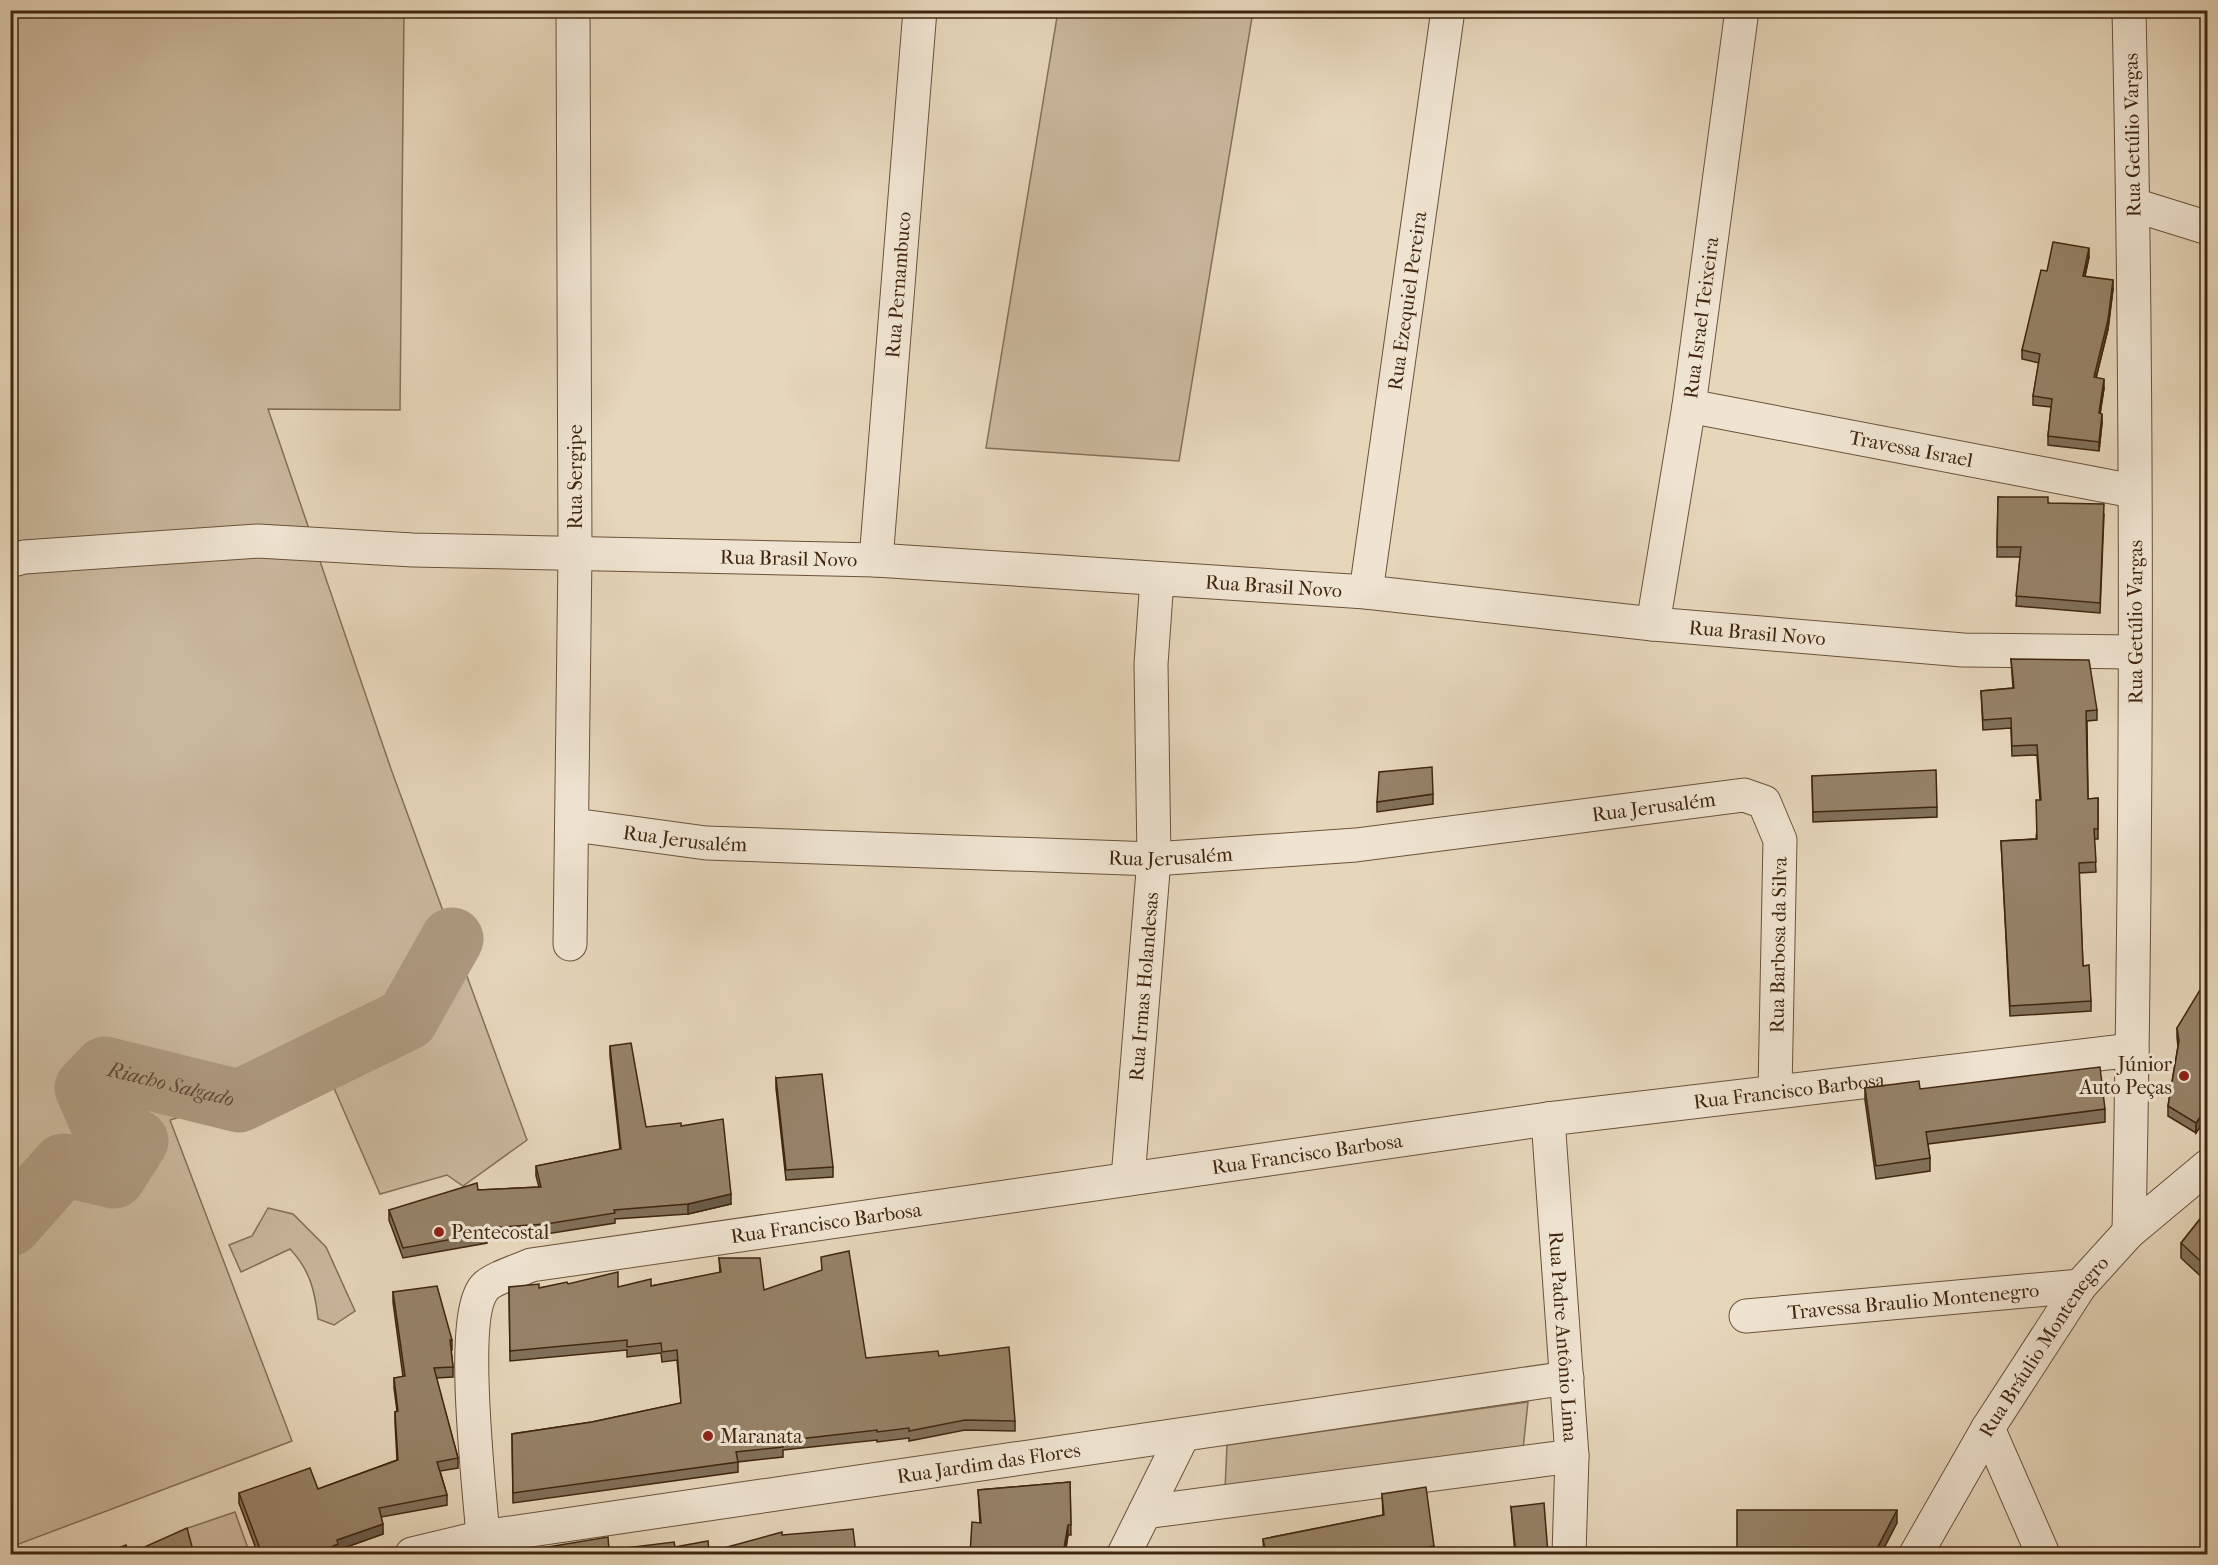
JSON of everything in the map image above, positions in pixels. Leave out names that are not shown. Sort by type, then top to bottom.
[{"type":"street","name":"Rua Sergipe","points":[[570,944],[574,825],[575,553],[573,10]]},
{"type":"street","name":"Rua Pernambuco","points":[[876,560],[920,10]]},
{"type":"street","name":"Rua Ezequiel Pereira","points":[[1366,592],[1448,10]]},
{"type":"street","name":"Rua Israel Teixeira","points":[[1653,624],[1689,406],[1742,10]]},
{"type":"street","name":"Rua Getúlio Vargas","points":[[2129,10],[2133,205],[2132,1050],[2129,1232]]},
{"type":"street","points":[[2133,205],[2208,228]]},
{"type":"street","name":"Travessa Israel","points":[[1689,406],[2133,491]]},
{"type":"street","name":"Rua Brasil Novo","points":[[10,561],[24,556],[258,541],[413,550],[876,560],[1366,592],[1653,624],[1964,650],[2133,652]]},
{"type":"street","name":"Rua Irmas Holandesas","points":[[1128,1178],[1154,859],[1151,664],[1157,579]]},
{"type":"street","name":"Rua Jerusalém","points":[[574,825],[706,843],[1154,859],[1356,845],[1744,795],[1764,802]]},
{"type":"street","name":"Rua Barbosa da Silva","points":[[1764,802],[1780,840],[1775,1091]]},
{"type":"street","name":"Rua Francisco Barbosa","points":[[483,1537],[471,1356],[476,1304],[486,1286],[531,1265],[1548,1119],[2132,1050]]},
{"type":"street","name":"Rua Padre Antônio Lima","points":[[1548,1119],[1572,1456],[1569,1554]]},
{"type":"street","name":"Rua Bráulio Montenegro","points":[[1916,1554],[1988,1428],[2080,1286],[2129,1232],[2208,1166]]},
{"type":"street","name":"Travessa Braulio Montenegro","points":[[1746,1316],[2080,1286]]},
{"type":"street","name":"Rua Jardim das Flores","points":[[411,1554],[483,1537],[1567,1378]]},
{"type":"street","points":[[1988,1428],[2043,1554]]},
{"type":"street","points":[[1132,1552],[1145,1512],[1183,1435]]},
{"type":"street","points":[[1145,1512],[1572,1456]]},
{"type":"shaded area","points":[[11,11],[404,11],[400,410],[268,409],[391,769],[527,1140],[463,1186],[447,1175],[380,1194],[327,1072],[170,1120],[292,1441],[11,1547]]},
{"type":"shaded area","points":[[1058,11],[1253,11],[1179,461],[986,448]]},
{"type":"shaded area","points":[[268,1208],[293,1214],[326,1247],[355,1311],[334,1325],[318,1319],[307,1273],[290,1249],[241,1272],[229,1245],[252,1236]]},
{"type":"shaded area","points":[[1528,1402],[1523,1449],[1225,1490],[1227,1445]]},
{"type":"shaded area","points":[[235,1512],[250,1554],[194,1554],[185,1529]]},
{"type":"building","points":[[2053,242],[2089,248],[2083,276],[2113,280],[2108,320],[2094,377],[2104,379],[2099,413],[2102,414],[2099,442],[2048,436],[2052,399],[2033,396],[2040,354],[2022,350],[2041,270],[2047,271]]},
{"type":"building","points":[[1998,497],[2048,497],[2048,503],[2104,504],[2100,603],[2016,596],[2021,547],[1997,547]]},
{"type":"building","points":[[2011,659],[2089,660],[2097,710],[2086,711],[2088,799],[2098,798],[2098,829],[2094,829],[2096,862],[2079,863],[2083,966],[2089,965],[2091,1001],[2010,1006],[2001,841],[2037,839],[2036,800],[2041,800],[2037,745],[2012,746],[2011,718],[1983,720],[1981,691],[2014,688]]},
{"type":"building","points":[[1432,767],[1433,794],[1377,802],[1379,772]]},
{"type":"building","points":[[1936,770],[1937,807],[1813,812],[1812,776]]},
{"type":"building","points":[[2200,990],[2208,994],[2208,1106],[2196,1123],[2168,1106],[2179,1041],[2177,1028]]},
{"type":"building","points":[[631,1043],[646,1127],[681,1123],[681,1126],[723,1119],[731,1194],[688,1204],[614,1210],[615,1213],[546,1224],[486,1228],[487,1233],[403,1248],[389,1210],[477,1183],[478,1190],[541,1187],[536,1166],[621,1149],[610,1046]]},
{"type":"building","points":[[2100,1067],[2105,1109],[1926,1132],[1930,1158],[1876,1166],[1865,1088],[1919,1081],[1920,1089]]},
{"type":"building","points":[[822,1074],[833,1167],[786,1170],[776,1078]]},
{"type":"building","points":[[2208,1209],[2208,1268],[2181,1243]]},
{"type":"building","points":[[849,1251],[866,1358],[938,1351],[939,1356],[1009,1347],[1015,1421],[965,1420],[909,1431],[909,1428],[877,1432],[877,1430],[782,1441],[783,1447],[736,1452],[738,1462],[513,1493],[512,1434],[592,1422],[681,1403],[677,1350],[662,1352],[661,1343],[627,1347],[627,1340],[510,1351],[509,1287],[539,1284],[539,1288],[567,1282],[568,1284],[618,1272],[618,1287],[651,1279],[651,1286],[721,1272],[719,1258],[760,1258],[764,1290],[822,1270],[821,1257]]},
{"type":"building","points":[[437,1286],[452,1340],[450,1340],[453,1367],[434,1368],[458,1458],[437,1462],[447,1495],[379,1508],[383,1524],[337,1540],[338,1544],[329,1548],[331,1554],[262,1554],[239,1493],[310,1468],[318,1489],[398,1460],[395,1412],[398,1411],[394,1378],[405,1376],[393,1292]]},
{"type":"building","points":[[1070,1482],[1071,1525],[1068,1525],[1063,1554],[970,1554],[972,1522],[981,1523],[978,1490]]},
{"type":"building","points":[[1426,1487],[1434,1546],[1404,1551],[1405,1554],[1266,1554],[1263,1539],[1384,1515],[1382,1494]]},
{"type":"building","points":[[1544,1503],[1548,1554],[1516,1554],[1511,1507]]},
{"type":"building","points":[[1737,1510],[1897,1510],[1874,1554],[1737,1554]]},
{"type":"building","points":[[187,1528],[194,1554],[129,1554]]},
{"type":"building","points":[[853,1529],[856,1554],[512,1554],[608,1537],[609,1550],[674,1542],[675,1547],[708,1541],[709,1552],[782,1532],[782,1535]]},
{"type":"building","points":[[126,1545],[129,1554],[103,1554]]},
{"type":"waterway","name":"Riacho Salgado","points":[[10,1225],[63,1165],[114,1177],[137,1141],[103,1127],[86,1088],[105,1068],[239,1101],[407,1019],[452,939]]},
{"type":"place","name":"Júnior Auto Peças","points":[[2184,1076]]},
{"type":"place","name":"Pentecostal","points":[[439,1232]]},
{"type":"place","name":"Maranata","points":[[708,1436]]}]
